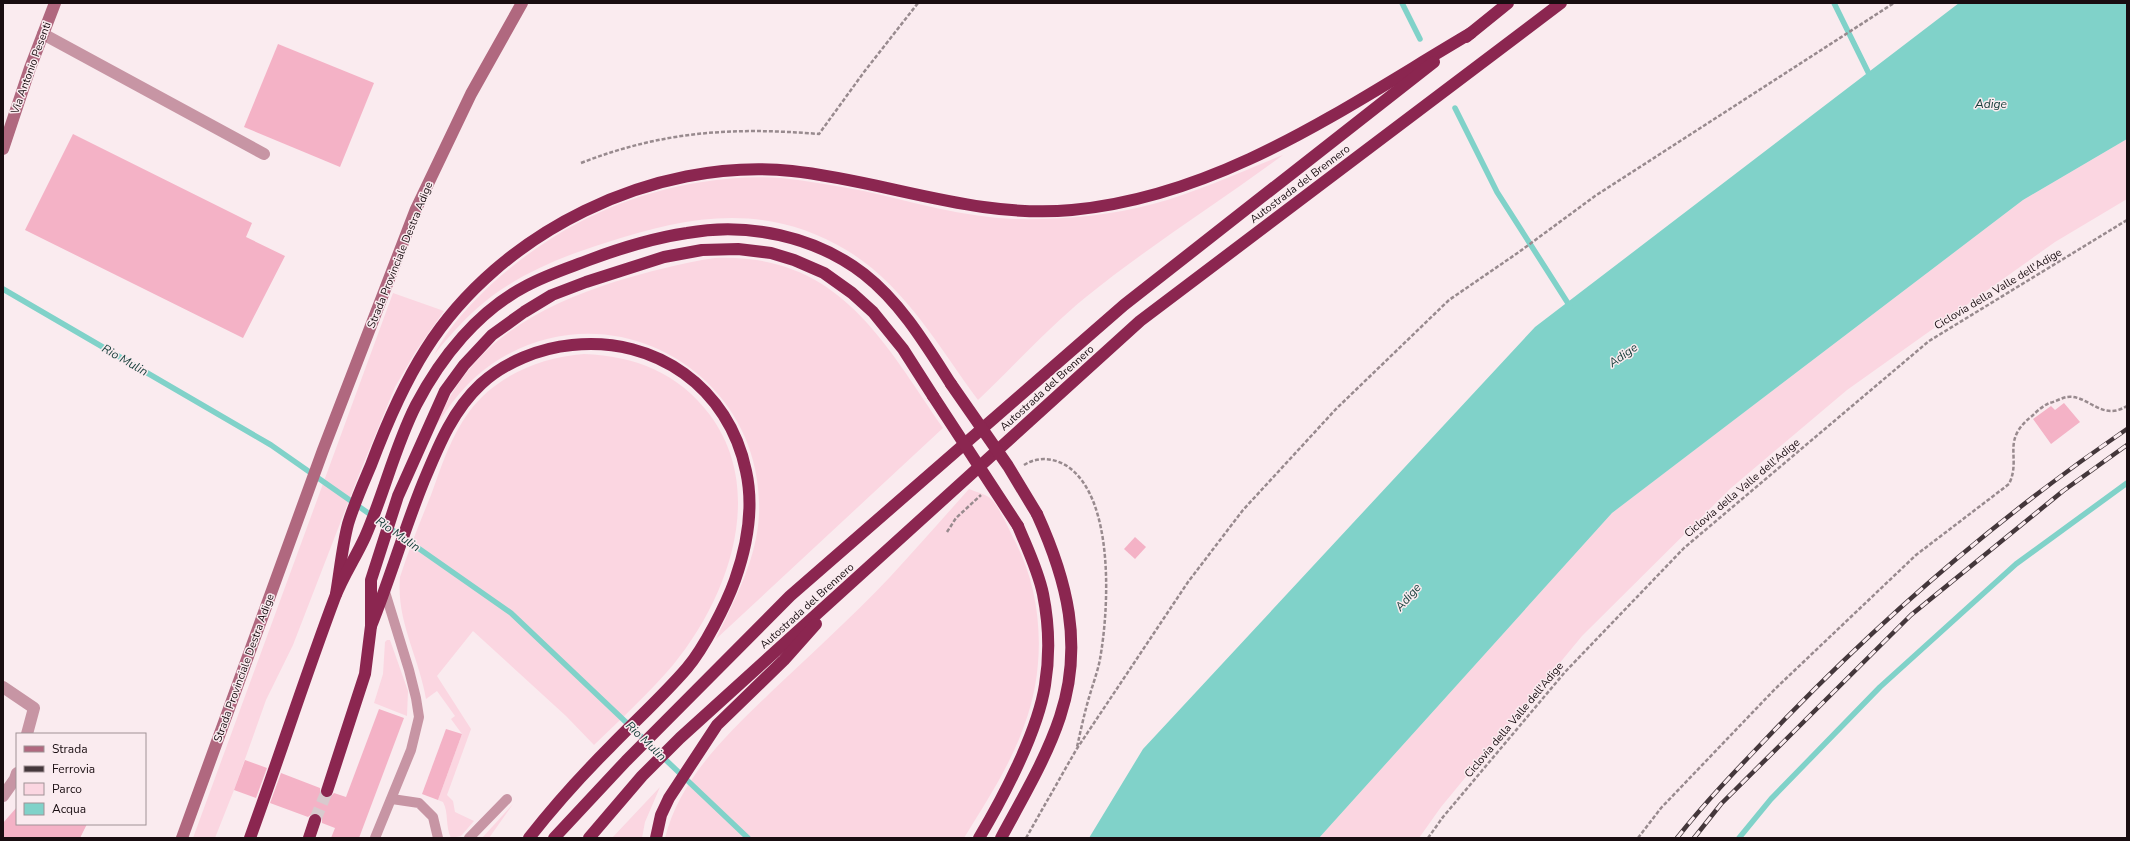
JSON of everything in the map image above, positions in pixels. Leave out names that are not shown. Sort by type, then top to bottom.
[{"type":"highway","name":"Autostrada del Brennero","points":[[554,838],[626,761],[790,596],[1124,305],[1508,3]]},
{"type":"highway","name":"Autostrada del Brennero","points":[[589,838],[642,776],[680,738],[1140,321],[1562,3]]},
{"type":"highway","points":[[336,594],[348,526],[362,486],[404,387],[426,348],[448,318],[486,278],[539,237],[587,209],[630,192],[700,174],[771,170],[827,176],[993,210],[1071,210],[1131,202],[1202,180],[1303,134],[1471,33]]},
{"type":"highway","points":[[250,838],[336,594],[365,536],[415,407],[434,374],[464,336],[481,318],[524,286],[558,272],[610,252],[665,236],[704,230],[735,228],[790,238],[828,252],[864,274],[891,300],[917,331],[951,384],[1008,466],[1037,514],[1061,572],[1069,610],[1072,635],[1071,661],[1060,718],[1036,771],[1001,838]]},
{"type":"highway","points":[[327,790],[365,674],[370,626],[371,580],[398,496],[445,391],[464,365],[492,335],[524,312],[552,295],[586,282],[664,257],[702,250],[738,249],[771,254],[794,260],[824,273],[852,293],[874,312],[903,349],[1018,526],[1034,562],[1043,593],[1047,623],[1048,648],[1045,686],[1040,709],[1010,779],[979,838]]},
{"type":"highway","points":[[370,626],[385,592],[415,503],[443,435],[460,407],[481,383],[501,369],[531,355],[560,346],[590,343],[612,345],[642,352],[668,362],[682,371],[704,391],[724,415],[739,445],[747,473],[749,517],[745,547],[734,582],[710,631],[689,666],[558,802],[529,838]]},
{"type":"highway","points":[[656,838],[661,815],[669,798],[698,751],[717,725],[784,660],[854,580]]},
{"type":"highway","points":[[309,838],[315,820]]},
{"type":"main road","name":"Via Antonio Pesenti","points":[[3,149],[55,3]]},
{"type":"main road","name":"Strada Provinciale Destra Adige","points":[[182,838],[323,450],[416,209],[471,94],[522,3]]},
{"type":"main road","name":"Via Antonio Pesenti","points":[[3,145],[8,133]]},
{"type":"street","points":[[43,34],[264,154]]},
{"type":"street","points":[[3,687],[34,708],[28,733]]},
{"type":"street","points":[[3,796],[16,776]]},
{"type":"lane","points":[[375,838],[411,750],[419,718],[409,670],[385,592]]},
{"type":"lane","points":[[392,799],[419,803],[433,817],[438,838]]},
{"type":"lane","points":[[469,838],[507,799]]},
{"type":"path","points":[[581,163],[634,144],[686,135],[746,130],[819,134],[864,72],[918,3]]},
{"type":"path","points":[[1026,838],[1076,750],[1121,680],[1188,582],[1243,510],[1336,409],[1450,300],[1542,236],[1595,196],[1894,3]]},
{"type":"path","name":"Ciclovia della Valle dell'Adige","points":[[1428,838],[1443,817],[1564,672],[1684,548],[1929,341],[2127,220]]},
{"type":"path","points":[[1638,838],[1662,808],[1775,689],[1916,555],[2008,484],[2013,476],[2012,462],[2014,434],[2024,421],[2046,405],[2068,397],[2108,411],[2119,412],[2127,406]]},
{"type":"green space","points":[[2127,139],[2127,199],[2055,242],[1847,390],[1731,488],[1582,636],[1441,807],[1419,838],[1319,838],[1612,513],[2023,200]]},
{"type":"green space","points":[[1283,155],[1134,260],[1086,297],[1045,334],[978,400],[920,319],[887,282],[868,265],[848,251],[818,235],[788,225],[758,220],[728,218],[698,220],[637,233],[561,258],[532,271],[492,296],[461,324],[434,355],[454,324],[478,297],[496,280],[542,244],[592,216],[645,195],[673,188],[732,178],[781,178],[864,191],[957,212],[995,218],[1049,219],[1119,212],[1153,204],[1202,188]]},
{"type":"green space","points":[[715,258],[758,260],[794,270],[825,286],[852,308],[876,334],[899,363],[943,428],[716,639],[744,578],[754,547],[759,514],[755,466],[738,423],[712,387],[678,359],[637,341],[594,334],[548,339],[503,357],[482,371],[464,388],[435,428],[449,399],[466,374],[485,352],[507,334],[531,318],[557,304],[614,282],[689,262]]},
{"type":"green space","points":[[393,293],[444,311],[416,351],[395,387],[358,477],[293,645],[266,700],[215,838],[193,838]]},
{"type":"green space","points":[[584,354],[621,358],[654,370],[670,378],[684,388],[698,400],[710,415],[727,445],[736,477],[738,510],[734,544],[724,577],[710,608],[693,638],[664,675],[635,706],[594,745],[566,716],[473,631],[437,676],[471,729],[447,795],[453,801],[455,812],[474,821],[461,836],[451,838],[448,829],[445,806],[443,802],[438,800],[462,734],[451,719],[455,716],[437,691],[426,699],[401,609],[400,577],[447,452],[457,431],[469,412],[492,388],[520,371],[552,359]]},
{"type":"green space","points":[[969,489],[989,497],[997,506],[1004,518],[1025,563],[1032,585],[1039,633],[1036,680],[1031,704],[1024,726],[1012,755],[997,784],[964,838],[665,838],[672,816],[682,796],[693,777],[707,759],[770,693],[876,592]]},
{"type":"green space","points":[[390,640],[408,691],[407,716],[374,703],[383,674],[385,642]]},
{"type":"green space","points":[[660,787],[645,822],[642,838],[612,838]]},
{"type":"green space","points":[[513,804],[489,838],[482,838]]},
{"type":"water","name":"Adige","points":[[1959,3],[2127,3],[2127,139],[2023,200],[1612,513],[1319,838],[1089,838],[1143,749],[1535,327]]},
{"type":"building","points":[[278,44],[374,83],[340,167],[244,127]]},
{"type":"building","points":[[73,134],[252,223],[246,237],[285,256],[243,338],[25,230]]},
{"type":"building","points":[[2064,403],[2080,422],[2051,444],[2033,419],[2051,406],[2055,410]]},
{"type":"building","points":[[1135,537],[1146,547],[1135,559],[1124,549]]},
{"type":"building","points":[[379,709],[404,718],[359,838],[331,838],[335,828],[322,823],[322,818],[318,813],[313,813],[308,817],[270,803],[281,773],[320,788],[320,793],[324,798],[329,798],[334,793],[346,797]]},
{"type":"building","points":[[446,729],[462,734],[438,800],[422,794]]},
{"type":"building","points":[[245,760],[267,768],[256,798],[234,790]]},
{"type":"building","points":[[16,808],[16,825],[86,825],[80,838],[3,838],[3,823]]},
{"type":"waterway","points":[[1402,3],[1420,39]]},
{"type":"waterway","points":[[1834,3],[1871,78]]},
{"type":"waterway","points":[[1455,108],[1497,192],[1571,308]]},
{"type":"waterway","name":"Rio Mulin","points":[[3,289],[271,445],[511,613],[748,838]]},
{"type":"waterway","points":[[1739,838],[1771,799],[1880,687],[2016,564],[2127,483]]},
{"type":"tunnel","points":[[315,820],[327,791]]},
{"type":"railway","points":[[1677,838],[1717,791],[1786,718],[1825,678],[1907,602],[1992,529],[2081,461],[2127,429]]},
{"type":"railway","points":[[1694,838],[1721,804],[1911,615],[2063,491],[2127,445]]}]
